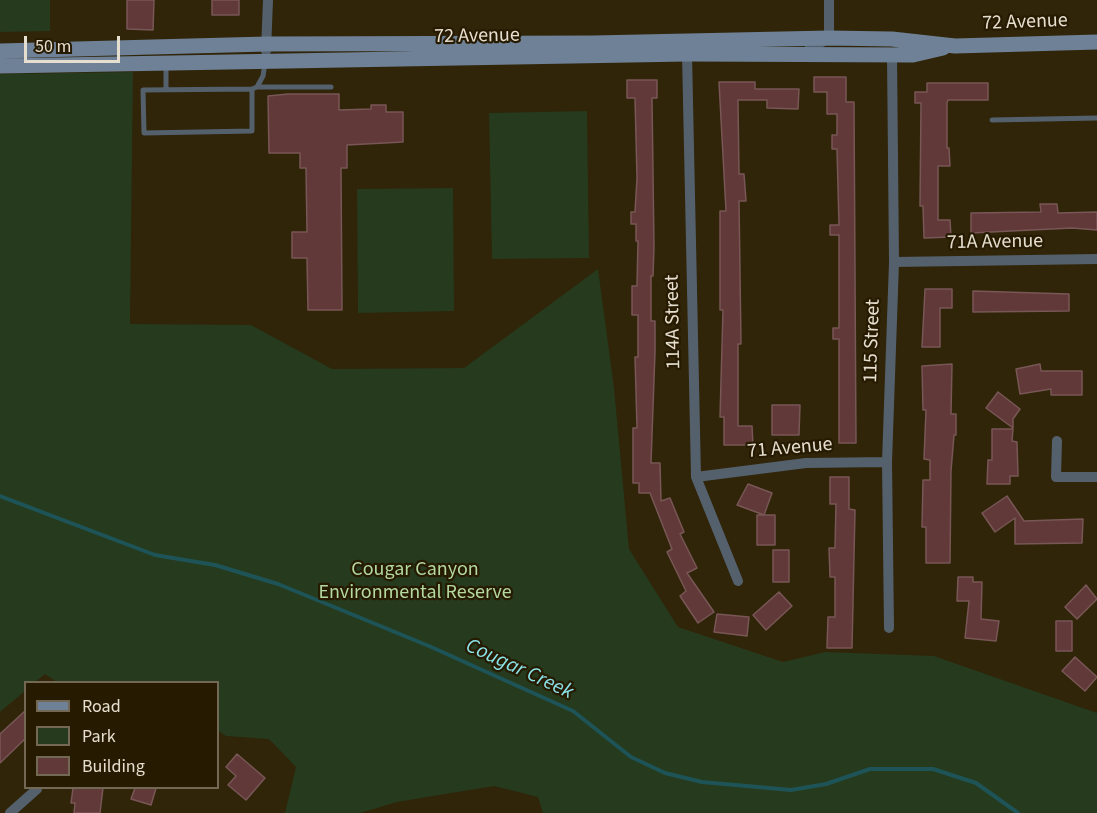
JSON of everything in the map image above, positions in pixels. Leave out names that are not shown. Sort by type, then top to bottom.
[{"type":"main road","name":"72 Avenue","points":[[0,51],[267,44],[593,43],[828,38],[892,39],[954,46],[1097,42]]},
{"type":"main road","name":"72 Avenue","points":[[0,66],[687,54],[913,55],[954,46]]},
{"type":"street","points":[[266,61],[268,0]]},
{"type":"street","points":[[800,55],[828,38],[829,0]]},
{"type":"street","name":"114A Street","points":[[687,54],[696,477],[738,581]]},
{"type":"street","name":"115 Street","points":[[889,628],[887,462],[894,262],[892,55]]},
{"type":"street","name":"71A Avenue","points":[[894,262],[1097,260]]},
{"type":"street","points":[[1057,441],[1056,477],[1097,477]]},
{"type":"street","name":"71 Avenue","points":[[696,477],[806,463],[887,462]]},
{"type":"street","points":[[10,813],[36,789]]},
{"type":"lane","points":[[266,61],[263,76],[254,88],[252,131],[144,133],[143,90],[166,90],[254,88],[331,87]]},
{"type":"lane","points":[[166,62],[166,90]]},
{"type":"lane","points":[[992,120],[1097,118]]},
{"type":"green space","points":[[0,0],[50,0],[50,31],[0,32]]},
{"type":"green space","name":"Cougar Canyon Environmental Reserve","points":[[133,72],[130,324],[251,325],[332,369],[464,368],[598,269],[614,388],[629,549],[678,627],[783,662],[825,652],[934,656],[1097,713],[1097,813],[543,813],[538,797],[494,786],[397,802],[360,813],[285,813],[296,767],[269,739],[226,736],[219,732],[219,681],[56,681],[45,674],[36,681],[24,681],[24,692],[0,712],[0,74]]},
{"type":"green space","points":[[587,111],[589,258],[492,259],[489,113]]},
{"type":"green space","points":[[453,188],[454,311],[358,313],[357,189]]},
{"type":"building","points":[[127,0],[154,0],[153,30],[127,29]]},
{"type":"building","points":[[212,0],[239,0],[239,15],[212,15]]},
{"type":"building","points":[[814,77],[846,77],[846,102],[854,102],[856,443],[839,443],[839,339],[833,339],[833,328],[839,328],[839,235],[830,235],[830,225],[839,225],[837,149],[832,149],[832,135],[837,135],[837,114],[827,114],[827,92],[814,92]]},
{"type":"building","points":[[627,80],[657,80],[657,98],[652,98],[654,247],[653,276],[651,276],[651,321],[655,321],[655,352],[651,463],[660,463],[661,501],[670,498],[684,532],[680,534],[697,568],[687,573],[714,612],[698,623],[680,596],[686,591],[667,552],[672,549],[650,493],[639,493],[639,483],[633,483],[633,428],[637,428],[635,357],[638,357],[638,315],[632,315],[632,286],[637,286],[638,241],[636,241],[636,224],[631,224],[631,212],[635,212],[637,178],[635,98],[627,98]]},
{"type":"building","points":[[719,82],[755,82],[755,89],[799,89],[798,109],[767,108],[767,100],[738,100],[739,174],[744,174],[746,201],[739,201],[741,344],[738,344],[738,426],[752,426],[753,445],[724,445],[724,417],[720,417],[723,310],[720,310],[720,211],[726,211]]},
{"type":"building","points":[[927,83],[988,83],[988,100],[948,100],[947,103],[947,148],[949,148],[950,166],[938,166],[938,220],[950,220],[951,237],[924,238],[923,206],[920,206],[921,103],[915,103],[915,92],[927,92]]},
{"type":"building","points":[[339,94],[339,110],[371,109],[371,105],[386,105],[386,112],[403,112],[403,142],[347,145],[347,168],[341,168],[342,310],[308,310],[307,258],[292,258],[292,232],[307,232],[306,168],[300,168],[300,153],[269,153],[268,96]]},
{"type":"building","points":[[1040,204],[1057,204],[1058,213],[1097,212],[1097,230],[1072,228],[971,233],[971,213],[1041,212]]},
{"type":"building","points":[[925,289],[952,289],[952,308],[940,308],[940,347],[922,347]]},
{"type":"building","points":[[973,291],[1069,294],[1069,311],[973,312]]},
{"type":"building","points":[[952,364],[951,414],[956,414],[956,435],[954,435],[951,471],[950,563],[926,563],[926,527],[922,527],[923,480],[930,480],[930,460],[924,459],[926,410],[923,410],[922,366]]},
{"type":"building","points":[[1040,364],[1041,371],[1082,371],[1082,395],[1051,395],[1051,389],[1020,394],[1016,369]]},
{"type":"building","points":[[998,392],[1020,409],[1013,419],[1013,428],[986,408]]},
{"type":"building","points":[[772,405],[800,405],[799,435],[772,435]]},
{"type":"building","points":[[992,429],[1013,429],[1012,441],[1017,442],[1018,476],[1010,476],[1010,484],[987,484],[988,460],[992,460]]},
{"type":"building","points":[[830,477],[849,477],[849,509],[855,510],[852,648],[827,648],[828,617],[835,617],[835,577],[830,577],[829,548],[835,548],[836,504],[830,504]]},
{"type":"building","points":[[748,484],[772,493],[764,515],[737,505]]},
{"type":"building","points":[[1007,496],[1024,521],[1083,519],[1082,543],[1015,544],[1015,518],[995,532],[982,513]]},
{"type":"building","points":[[757,515],[775,515],[775,545],[757,545]]},
{"type":"building","points":[[773,550],[789,550],[789,582],[773,582]]},
{"type":"building","points":[[958,577],[973,577],[973,582],[982,582],[981,619],[999,621],[996,641],[965,638],[969,601],[957,601]]},
{"type":"building","points":[[1086,585],[1097,599],[1077,619],[1065,607]]},
{"type":"building","points":[[779,592],[792,606],[766,630],[753,615]]},
{"type":"building","points":[[717,614],[749,617],[747,636],[714,632]]},
{"type":"building","points":[[1056,621],[1072,621],[1072,651],[1056,651]]},
{"type":"building","points":[[1075,657],[1097,677],[1085,691],[1062,671]]},
{"type":"building","points":[[24,712],[24,740],[0,763],[0,734]]},
{"type":"building","points":[[237,754],[265,778],[246,800],[228,785],[236,776],[226,767]]},
{"type":"building","points":[[73,789],[103,789],[100,813],[74,813],[75,803],[71,803]]},
{"type":"building","points":[[135,789],[156,789],[151,805],[131,799]]},
{"type":"waterway","name":"Cougar Creek","points":[[0,496],[155,555],[215,565],[278,584],[429,646],[573,711],[631,757],[665,773],[702,782],[791,790],[826,784],[870,769],[933,769],[976,783],[1018,813]]}]
